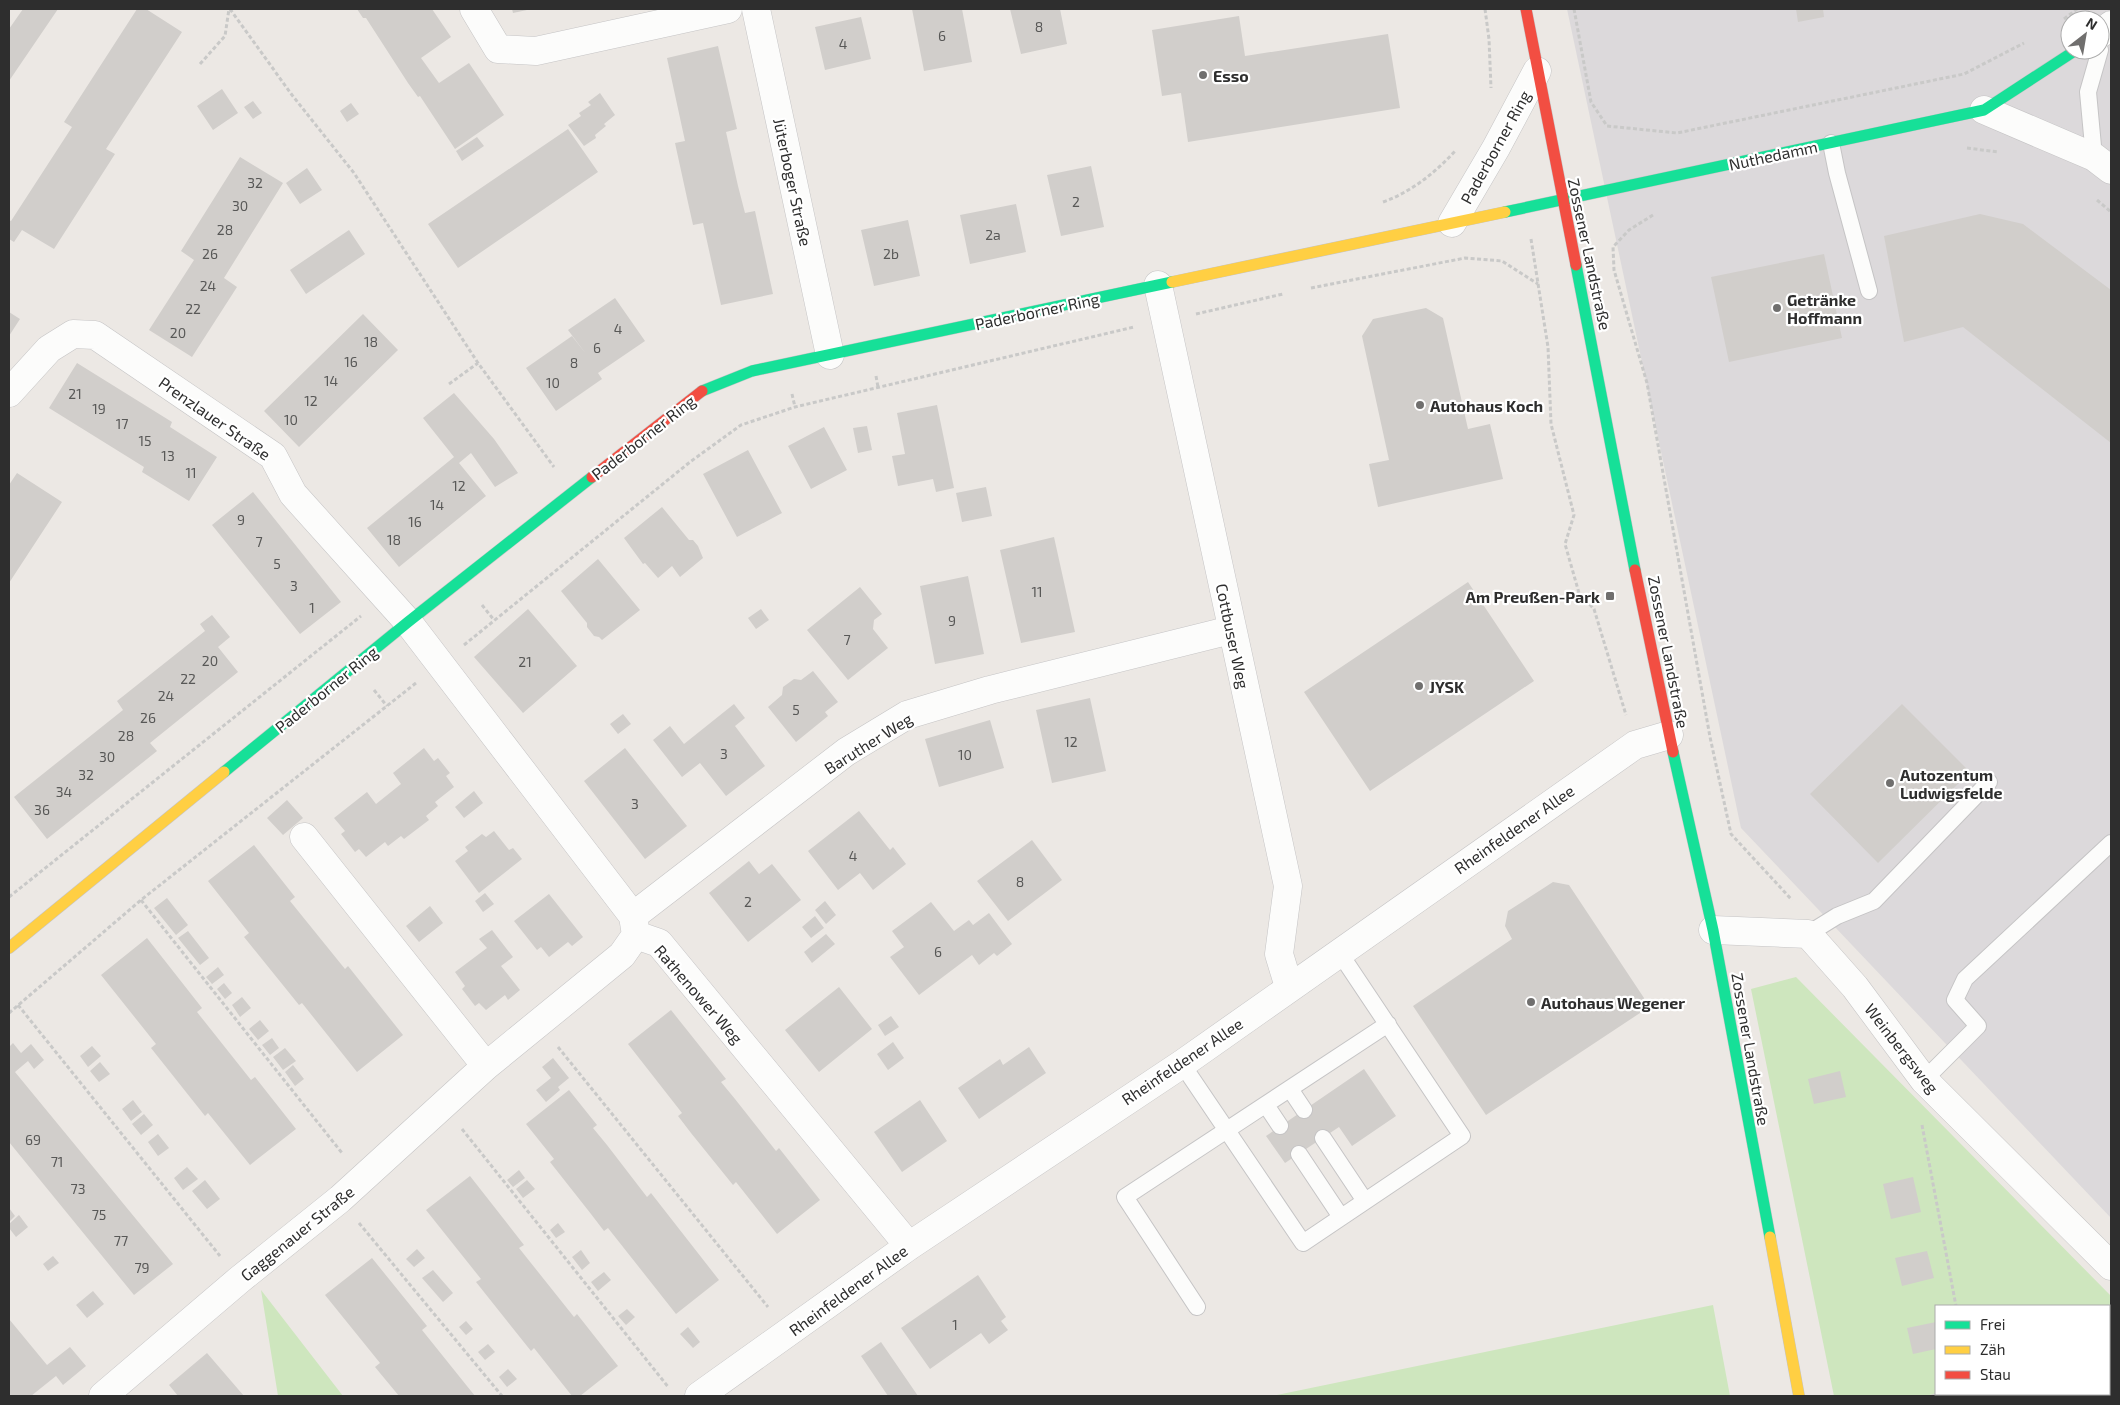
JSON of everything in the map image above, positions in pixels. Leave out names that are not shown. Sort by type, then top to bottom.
[{"type":"street","points":[[474,9],[498,49],[536,50],[728,9]]},
{"type":"street","name":"Jüterboger Straße","points":[[756,9],[830,355]]},
{"type":"street","name":"Zossener Landstraße","points":[[1526,9],[1536,71],[1669,735],[1713,930],[1799,1396]]},
{"type":"street","name":"Nuthedamm","points":[[1562,200],[1984,110],[2061,60]]},
{"type":"street","name":"Paderborner Ring","points":[[1452,223],[1496,148],[1536,71]]},
{"type":"street","points":[[1984,110],[2102,163]]},
{"type":"street","name":"Paderborner Ring","points":[[9,948],[400,614],[699,392],[752,371],[1562,200]]},
{"type":"street","name":"Cottbuser Weg","points":[[1158,285],[1288,886],[1279,954],[1289,986]]},
{"type":"street","name":"Prenzlauer Straße","points":[[9,393],[49,349],[72,334],[95,335],[273,456],[293,494],[400,614]]},
{"type":"street","points":[[400,614],[440,664],[635,926]]},
{"type":"street","name":"Baruther Weg","points":[[635,926],[846,752],[907,715],[990,690],[1232,630]]},
{"type":"street","name":"Rheinfeldener Allee","points":[[699,1396],[908,1246],[1182,1064],[1289,986],[1635,745],[1669,735]]},
{"type":"street","points":[[304,837],[486,1066]]},
{"type":"street","name":"Gaggenauer Straße","points":[[103,1396],[239,1280],[340,1199],[486,1066],[622,954],[635,926]]},
{"type":"street","name":"Rathenower Weg","points":[[635,926],[659,943],[908,1246]]},
{"type":"street","points":[[1713,930],[1808,934]]},
{"type":"street","name":"Weinbergsweg","points":[[1808,934],[1855,987],[1924,1080],[2111,1266]]},
{"type":"lane","points":[[2097,60],[2088,92],[2102,163]]},
{"type":"lane","points":[[1831,143],[1837,174],[1869,291]]},
{"type":"lane","points":[[1808,934],[1837,916],[1874,900],[1990,782]]},
{"type":"lane","points":[[1924,1080],[1978,1026],[1956,1000],[1965,979],[2111,843]]},
{"type":"lane","points":[[1182,1064],[1302,1243],[1462,1136],[1339,952]]},
{"type":"lane","points":[[1197,1308],[1125,1197],[1388,1024]]},
{"type":"lane","points":[[1290,1089],[1304,1110]]},
{"type":"lane","points":[[1266,1105],[1280,1126]]},
{"type":"lane","points":[[1323,1138],[1365,1201]]},
{"type":"lane","points":[[1299,1154],[1341,1217]]},
{"type":"path","points":[[200,64],[225,36],[230,9]]},
{"type":"path","points":[[230,9],[292,95],[354,173],[478,363],[557,471]]},
{"type":"path","points":[[1485,9],[1491,86],[1487,95]]},
{"type":"path","points":[[1574,9],[1591,102],[1607,126],[1678,133],[1964,74],[2027,41]]},
{"type":"path","points":[[2059,24],[2077,9]]},
{"type":"path","points":[[1302,290],[1464,258],[1502,262],[1538,284],[1548,347],[1551,424],[1574,515],[1565,544],[1579,593],[1594,609],[1635,745]]},
{"type":"path","points":[[1614,270],[1647,383],[1710,737],[1732,834],[1801,910],[1808,934]]},
{"type":"path","points":[[9,1013],[141,900],[440,664],[690,462],[740,425],[795,407],[1086,337],[1165,322],[1284,294]]},
{"type":"path","points":[[450,384],[478,363]]},
{"type":"path","points":[[9,897],[368,611],[400,614]]},
{"type":"path","points":[[141,900],[363,1179]]},
{"type":"path","points":[[18,1005],[239,1280]]},
{"type":"path","points":[[539,1024],[788,1332]]},
{"type":"path","points":[[1924,1080],[1915,1087],[1956,1305]]},
{"type":"path","points":[[443,1105],[670,1389]]},
{"type":"path","points":[[340,1199],[502,1396]]},
{"type":"shaded area","points":[[1567,9],[2111,9],[2111,1218],[1741,828]]},
{"type":"green space","points":[[1796,977],[2111,1296],[2111,1396],[1834,1396],[1751,989]]},
{"type":"green space","points":[[261,1290],[343,1396],[278,1396]]},
{"type":"green space","points":[[1713,1305],[1730,1396],[1272,1396]]},
{"type":"building","points":[[23,9],[58,9],[9,81],[9,29]]},
{"type":"building","points":[[137,9],[146,9],[182,32],[106,149],[115,154],[54,249],[22,230],[14,242],[9,239],[9,220],[11,221],[72,127],[64,122]]},
{"type":"building","points":[[357,9],[432,9],[451,37],[421,58],[439,83],[469,63],[504,115],[455,149],[420,96],[418,97],[408,83],[366,18],[363,18]]},
{"type":"building","points":[[512,9],[527,9],[527,10],[513,13]]},
{"type":"building","points":[[912,9],[962,9],[972,62],[924,71]]},
{"type":"building","points":[[1010,9],[1060,9],[1067,44],[1021,54]]},
{"type":"building","points":[[1796,9],[1823,9],[1824,17],[1798,22]]},
{"type":"building","points":[[1239,16],[1245,56],[1388,34],[1400,108],[1188,142],[1181,93],[1162,96],[1152,30]]},
{"type":"building","points":[[861,17],[871,59],[825,70],[815,27]]},
{"type":"building","points":[[718,46],[737,129],[726,132],[745,213],[755,211],[773,294],[721,305],[703,223],[693,225],[687,198],[675,143],[685,141],[667,58]]},
{"type":"building","points":[[222,89],[238,113],[213,130],[197,106]]},
{"type":"building","points":[[600,93],[615,115],[604,124],[606,126],[595,135],[596,138],[584,146],[568,125],[581,116],[579,113],[591,105],[588,102]]},
{"type":"building","points":[[253,101],[262,113],[253,119],[244,107]]},
{"type":"building","points":[[351,103],[359,114],[347,122],[340,111]]},
{"type":"building","points":[[568,129],[598,172],[458,268],[428,224]]},
{"type":"building","points":[[477,137],[484,146],[462,161],[456,151]]},
{"type":"building","points":[[240,157],[283,183],[224,278],[237,287],[192,357],[149,330],[194,260],[181,251]]},
{"type":"building","points":[[1091,166],[1104,227],[1061,236],[1047,175]]},
{"type":"building","points":[[307,168],[322,190],[300,204],[286,183]]},
{"type":"building","points":[[1016,204],[1026,252],[970,264],[960,215]]},
{"type":"building","points":[[1980,214],[2023,224],[2111,290],[2111,443],[1963,327],[1904,342],[1884,236]]},
{"type":"building","points":[[908,220],[920,276],[874,286],[861,230]]},
{"type":"building","points":[[349,230],[365,254],[306,294],[290,270]]},
{"type":"building","name":"Getränke Hoffmann","points":[[1824,254],[1842,338],[1729,362],[1711,277]]},
{"type":"building","points":[[615,298],[645,341],[598,373],[602,379],[556,411],[526,368],[572,336],[586,354],[568,330]]},
{"type":"building","name":"Autohaus Koch","points":[[1426,308],[1443,318],[1468,429],[1490,424],[1503,479],[1378,507],[1369,464],[1389,460],[1362,336],[1373,319]]},
{"type":"building","points":[[9,312],[20,319],[9,336]]},
{"type":"building","points":[[363,314],[398,350],[299,447],[264,411]]},
{"type":"building","points":[[77,363],[172,422],[170,427],[217,457],[189,501],[142,472],[144,467],[49,408]]},
{"type":"building","points":[[454,393],[494,439],[518,473],[495,487],[471,453],[459,463],[486,496],[399,567],[367,528],[454,457],[423,418]]},
{"type":"building","points":[[937,405],[954,488],[936,492],[933,479],[898,486],[892,456],[905,454],[897,413]]},
{"type":"building","points":[[867,426],[872,450],[858,453],[853,428]]},
{"type":"building","points":[[824,427],[847,470],[811,489],[788,446]]},
{"type":"building","points":[[748,450],[782,513],[737,537],[703,474]]},
{"type":"building","points":[[17,473],[62,502],[9,583],[9,485]]},
{"type":"building","points":[[986,487],[992,516],[962,522],[956,493]]},
{"type":"building","points":[[253,492],[341,602],[300,634],[212,525]]},
{"type":"building","points":[[662,507],[689,540],[693,540],[698,546],[703,558],[680,577],[672,566],[658,578],[645,563],[643,564],[624,538]]},
{"type":"building","points":[[1054,537],[1075,632],[1021,643],[1000,550]]},
{"type":"building","points":[[598,559],[640,610],[602,640],[594,636],[587,627],[587,623],[561,591]]},
{"type":"building","points":[[968,576],[984,654],[935,664],[920,586]]},
{"type":"building","name":"JYSK","points":[[1468,582],[1534,681],[1370,791],[1304,692]]},
{"type":"building","points":[[860,587],[882,614],[874,620],[873,629],[888,648],[848,680],[807,630]]},
{"type":"building","points":[[528,609],[577,666],[523,713],[474,657]]},
{"type":"building","points":[[761,609],[769,620],[756,629],[748,618]]},
{"type":"building","points":[[212,615],[230,637],[218,647],[238,672],[150,743],[157,751],[47,839],[14,797],[123,710],[117,701],[205,631],[200,624]]},
{"type":"building","points":[[813,671],[838,702],[825,712],[828,716],[796,742],[768,707],[782,695],[783,687],[794,679],[801,680]]},
{"type":"building","points":[[1090,698],[1106,771],[1052,783],[1036,710]]},
{"type":"building","points":[[734,704],[745,718],[735,726],[765,766],[726,796],[700,763],[682,777],[653,740],[670,726],[684,744]]},
{"type":"building","name":"Autozentum Ludwigsfelde","points":[[1902,704],[1970,772],[1878,863],[1810,794]]},
{"type":"building","points":[[623,714],[631,724],[618,734],[610,724]]},
{"type":"building","points":[[990,720],[1004,768],[939,787],[925,739]]},
{"type":"building","points":[[424,748],[434,761],[438,758],[450,773],[446,776],[454,787],[435,802],[438,806],[426,816],[429,820],[404,839],[401,836],[388,846],[385,842],[366,857],[359,849],[355,852],[341,834],[345,831],[334,818],[367,792],[376,804],[401,784],[393,773]]},
{"type":"building","points":[[625,748],[687,826],[645,859],[584,781]]},
{"type":"building","points":[[474,791],[483,803],[464,818],[455,807]]},
{"type":"building","points":[[287,800],[303,818],[283,835],[267,818]]},
{"type":"building","points":[[859,811],[890,850],[893,847],[906,864],[873,890],[860,873],[838,890],[808,851]]},
{"type":"building","points":[[494,831],[509,850],[513,848],[522,859],[479,893],[455,861],[468,851],[465,847],[482,834],[486,837]]},
{"type":"building","points":[[1032,840],[1062,880],[1008,921],[977,881]]},
{"type":"building","points":[[254,845],[295,897],[290,901],[345,969],[348,966],[403,1035],[357,1072],[302,1003],[299,1005],[244,937],[249,933],[208,881]]},
{"type":"building","points":[[749,861],[759,874],[772,864],[801,900],[748,942],[709,893]]},
{"type":"building","name":"Autohaus Wegener","points":[[1553,882],[1569,885],[1644,998],[1640,1013],[1486,1115],[1413,1006],[1512,939],[1505,926],[1508,911]]},
{"type":"building","points":[[485,893],[494,904],[483,912],[475,901]]},
{"type":"building","points":[[549,894],[583,937],[572,946],[568,942],[549,957],[541,947],[537,950],[514,921]]},
{"type":"building","points":[[167,898],[188,925],[176,935],[154,908]]},
{"type":"building","points":[[825,901],[836,915],[826,924],[815,910]]},
{"type":"building","points":[[931,902],[954,931],[969,920],[973,925],[989,913],[1012,944],[997,956],[994,953],[979,965],[972,955],[919,995],[890,957],[904,947],[892,931]]},
{"type":"building","points":[[430,906],[443,923],[419,942],[406,926]]},
{"type":"building","points":[[815,916],[824,928],[811,938],[802,927]]},
{"type":"building","points":[[492,930],[513,957],[501,966],[520,990],[508,1000],[505,995],[486,1010],[479,1003],[475,1006],[462,989],[465,986],[455,972],[487,948],[479,939]]},
{"type":"building","points":[[188,931],[209,958],[200,965],[178,938]]},
{"type":"building","points":[[826,934],[835,944],[812,963],[804,952]]},
{"type":"building","points":[[147,938],[202,1008],[197,1012],[251,1080],[255,1077],[296,1129],[250,1165],[208,1113],[205,1116],[151,1048],[156,1044],[101,975]]},
{"type":"building","points":[[218,967],[224,975],[212,984],[206,977]]},
{"type":"building","points":[[224,983],[232,993],[225,999],[217,989]]},
{"type":"building","points":[[839,987],[872,1029],[819,1072],[785,1030]]},
{"type":"building","points":[[242,997],[251,1008],[240,1017],[232,1005]]},
{"type":"building","points":[[671,1010],[726,1079],[721,1082],[776,1151],[779,1148],[820,1200],[777,1234],[736,1182],[733,1185],[691,1133],[678,1116],[682,1113],[628,1044]]},
{"type":"building","points":[[891,1016],[899,1027],[885,1036],[878,1025]]},
{"type":"building","points":[[260,1020],[269,1031],[258,1040],[249,1029]]},
{"type":"building","points":[[272,1038],[279,1048],[270,1055],[262,1045]]},
{"type":"building","points":[[893,1042],[904,1058],[888,1070],[877,1054]]},
{"type":"building","points":[[13,1043],[21,1053],[31,1044],[44,1060],[34,1069],[28,1061],[15,1072],[173,1264],[134,1295],[9,1142],[9,1047]]},
{"type":"building","points":[[92,1046],[101,1056],[88,1067],[80,1056]]},
{"type":"building","points":[[1029,1047],[1046,1073],[979,1119],[958,1088],[1000,1059],[1003,1065]]},
{"type":"building","points":[[285,1048],[296,1061],[283,1070],[273,1057]]},
{"type":"building","points":[[553,1058],[569,1078],[558,1087],[560,1090],[546,1102],[536,1090],[551,1078],[542,1067]]},
{"type":"building","points":[[100,1062],[110,1074],[99,1082],[90,1071]]},
{"type":"building","points":[[293,1065],[304,1079],[295,1086],[285,1072]]},
{"type":"building","points":[[1364,1069],[1396,1116],[1352,1146],[1339,1127],[1285,1163],[1266,1136]]},
{"type":"building","points":[[1840,1071],[1846,1097],[1814,1104],[1808,1079]]},
{"type":"building","points":[[569,1090],[597,1125],[593,1128],[647,1197],[651,1193],[719,1280],[676,1314],[608,1228],[604,1231],[550,1162],[554,1159],[526,1124]]},
{"type":"building","points":[[133,1100],[142,1112],[131,1121],[122,1109]]},
{"type":"building","points":[[920,1100],[947,1141],[902,1172],[874,1132]]},
{"type":"building","points":[[144,1114],[153,1125],[141,1135],[132,1124]]},
{"type":"building","points":[[158,1134],[169,1148],[158,1156],[148,1142]]},
{"type":"building","points":[[187,1167],[198,1179],[183,1190],[174,1178]]},
{"type":"building","points":[[519,1170],[525,1178],[513,1187],[507,1180]]},
{"type":"building","points":[[470,1176],[524,1245],[519,1248],[574,1317],[577,1314],[618,1366],[580,1396],[572,1396],[534,1348],[531,1351],[476,1282],[481,1279],[426,1210]]},
{"type":"building","points":[[1913,1177],[1921,1212],[1891,1219],[1883,1184]]},
{"type":"building","points":[[205,1180],[220,1199],[207,1209],[192,1191]]},
{"type":"building","points":[[527,1180],[535,1189],[523,1198],[516,1189]]},
{"type":"building","points":[[9,1208],[15,1216],[9,1222]]},
{"type":"building","points":[[19,1215],[28,1227],[16,1237],[9,1228],[9,1224]]},
{"type":"building","points":[[558,1223],[565,1232],[556,1238],[550,1230]]},
{"type":"building","points":[[417,1249],[425,1258],[414,1267],[406,1259]]},
{"type":"building","points":[[581,1250],[590,1263],[582,1270],[572,1257]]},
{"type":"building","points":[[1927,1251],[1934,1278],[1902,1286],[1895,1258]]},
{"type":"building","points":[[53,1256],[59,1263],[48,1271],[43,1264]]},
{"type":"building","points":[[372,1258],[427,1326],[422,1330],[475,1396],[399,1396],[375,1367],[380,1363],[325,1295]]},
{"type":"building","points":[[433,1270],[453,1293],[443,1302],[422,1278]]},
{"type":"building","points":[[604,1272],[611,1280],[598,1291],[591,1282]]},
{"type":"building","points":[[978,1275],[1006,1317],[1001,1321],[1008,1330],[989,1344],[981,1333],[930,1369],[901,1328]]},
{"type":"building","points":[[93,1291],[104,1304],[87,1318],[76,1305]]},
{"type":"building","points":[[627,1309],[635,1317],[626,1325],[618,1316]]},
{"type":"building","points":[[9,1319],[47,1365],[70,1347],[86,1366],[63,1385],[56,1376],[31,1396],[9,1396]]},
{"type":"building","points":[[466,1321],[473,1329],[466,1335],[459,1327]]},
{"type":"building","points":[[1935,1322],[1935,1349],[1913,1354],[1907,1328]]},
{"type":"building","points":[[688,1327],[700,1342],[693,1348],[680,1334]]},
{"type":"building","points":[[881,1342],[918,1396],[888,1396],[861,1356]]},
{"type":"building","points":[[488,1344],[495,1352],[485,1360],[478,1352]]},
{"type":"building","points":[[207,1353],[244,1396],[178,1396],[169,1385]]},
{"type":"building","points":[[508,1369],[517,1379],[507,1387],[499,1377]]},
{"type":"building","points":[[1935,1393],[1935,1395],[1957,1396],[1927,1396]]},
{"type":"traffic: fast","points":[[1505,212],[1984,110],[2061,60]]},
{"type":"traffic: fast","points":[[1576,265],[1635,570]]},
{"type":"traffic: fast","points":[[702,391],[752,371],[1172,282]]},
{"type":"traffic: fast","points":[[224,772],[408,622],[592,477]]},
{"type":"traffic: fast","points":[[1673,752],[1713,930],[1770,1237]]},
{"type":"traffic: slow","points":[[1172,282],[1505,212]]},
{"type":"traffic: slow","points":[[9,948],[224,772]]},
{"type":"traffic: slow","points":[[1770,1237],[1799,1396]]},
{"type":"traffic: jam","points":[[1526,9],[1576,265]]},
{"type":"traffic: jam","points":[[592,477],[702,391]]},
{"type":"traffic: jam","points":[[1635,570],[1673,752]]},
{"type":"place","name":"Esso","points":[[1203,75]]},
{"type":"place","name":"Getränke Hoffmann","points":[[1777,308]]},
{"type":"place","name":"Autohaus Koch","points":[[1420,405]]},
{"type":"place","name":"Am Preußen-Park","points":[[1610,596]]},
{"type":"place","name":"JYSK","points":[[1419,686]]},
{"type":"place","name":"Autozentum Ludwigsfelde","points":[[1890,783]]},
{"type":"place","name":"Autohaus Wegener","points":[[1531,1002]]}]
